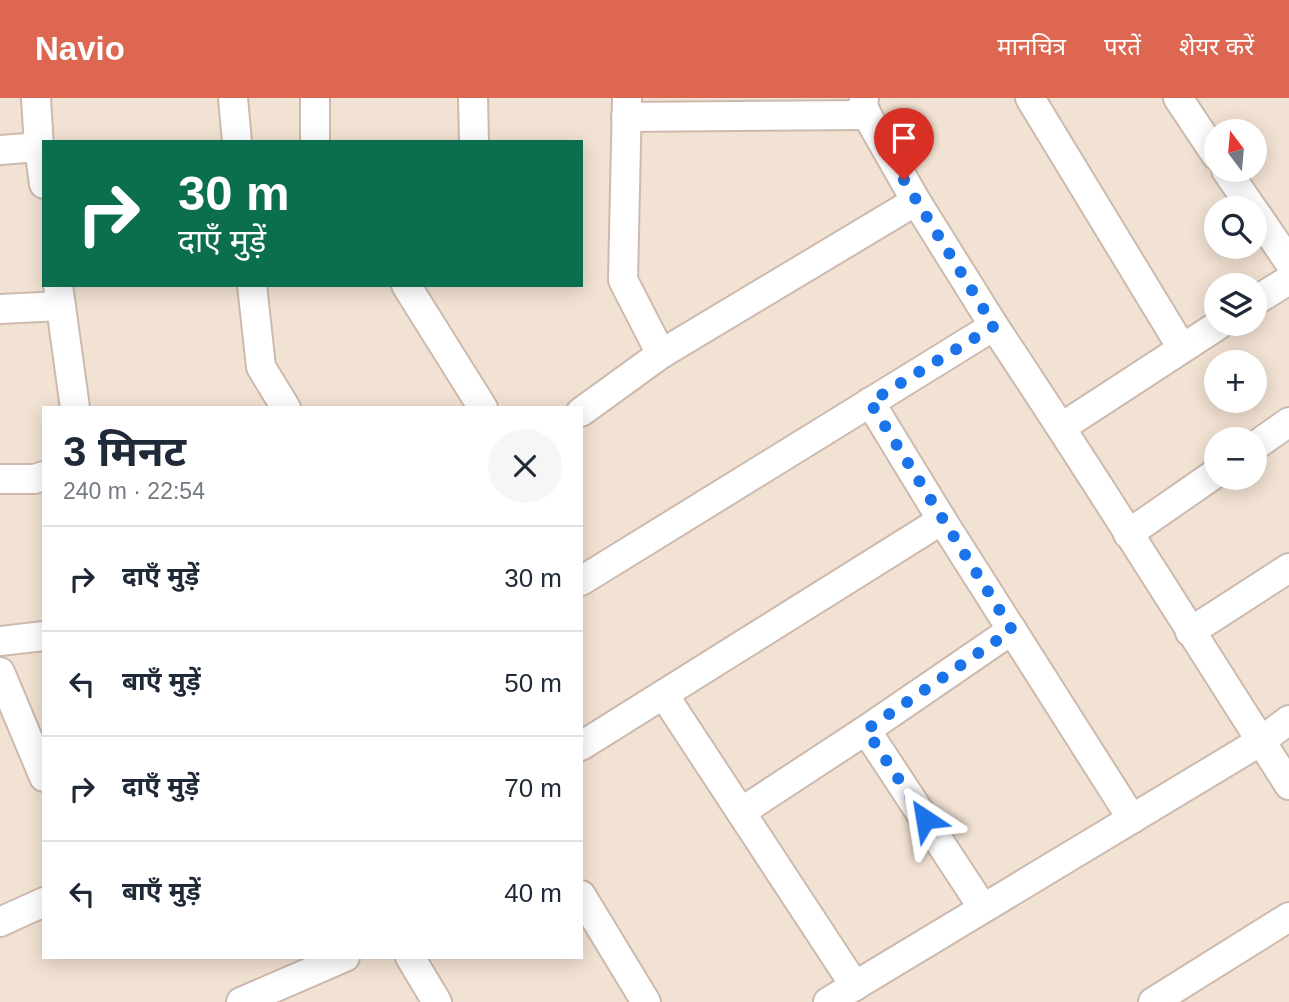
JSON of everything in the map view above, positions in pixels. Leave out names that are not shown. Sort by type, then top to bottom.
[{"type":"street","points":[[36,98],[42,172]]},
{"type":"street","points":[[233,98],[237,140]]},
{"type":"street","points":[[315,98],[315,140]]},
{"type":"street","points":[[473,98],[474,140]]},
{"type":"street","points":[[1030,98],[1182,348]]},
{"type":"street","points":[[1178,98],[1204,137]]},
{"type":"street","points":[[661,354],[623,280],[626,108],[865,107],[916,201],[994,326],[1062,427],[1289,785]]},
{"type":"street","points":[[0,150],[38,147]]},
{"type":"street","points":[[583,411],[661,354],[916,201]]},
{"type":"street","points":[[1267,229],[1289,262]]},
{"type":"street","points":[[1267,294],[1289,280]]},
{"type":"street","points":[[252,287],[261,368],[285,406]]},
{"type":"street","points":[[408,287],[482,406]]},
{"type":"street","points":[[0,309],[59,296],[75,406]]},
{"type":"street","points":[[586,568],[870,402],[994,326]]},
{"type":"street","points":[[1062,427],[1204,334]]},
{"type":"street","points":[[870,402],[1132,819]]},
{"type":"street","points":[[1267,438],[1289,422]]},
{"type":"street","points":[[0,480],[42,476]]},
{"type":"street","points":[[1128,534],[1204,480]]},
{"type":"street","points":[[583,745],[942,520]]},
{"type":"street","points":[[1190,632],[1289,568]]},
{"type":"street","points":[[741,812],[1012,630]]},
{"type":"street","points":[[0,641],[42,636]]},
{"type":"street","points":[[0,672],[42,772]]},
{"type":"street","points":[[664,695],[855,986]]},
{"type":"street","points":[[828,1002],[1261,741],[1289,720]]},
{"type":"street","points":[[866,730],[984,908]]},
{"type":"street","points":[[583,898],[646,1002]]},
{"type":"street","points":[[0,922],[42,903]]},
{"type":"street","points":[[1153,1002],[1185,994],[1289,917]]},
{"type":"street","points":[[241,1002],[340,959]]},
{"type":"street","points":[[411,959],[438,1002]]},
{"type":"shaded area","points":[[0,98],[1289,98],[1289,1002],[0,1002]]},
{"type":"route","points":[[904,180],[994,326],[870,402],[1012,630],[866,730],[925,819]]}]
